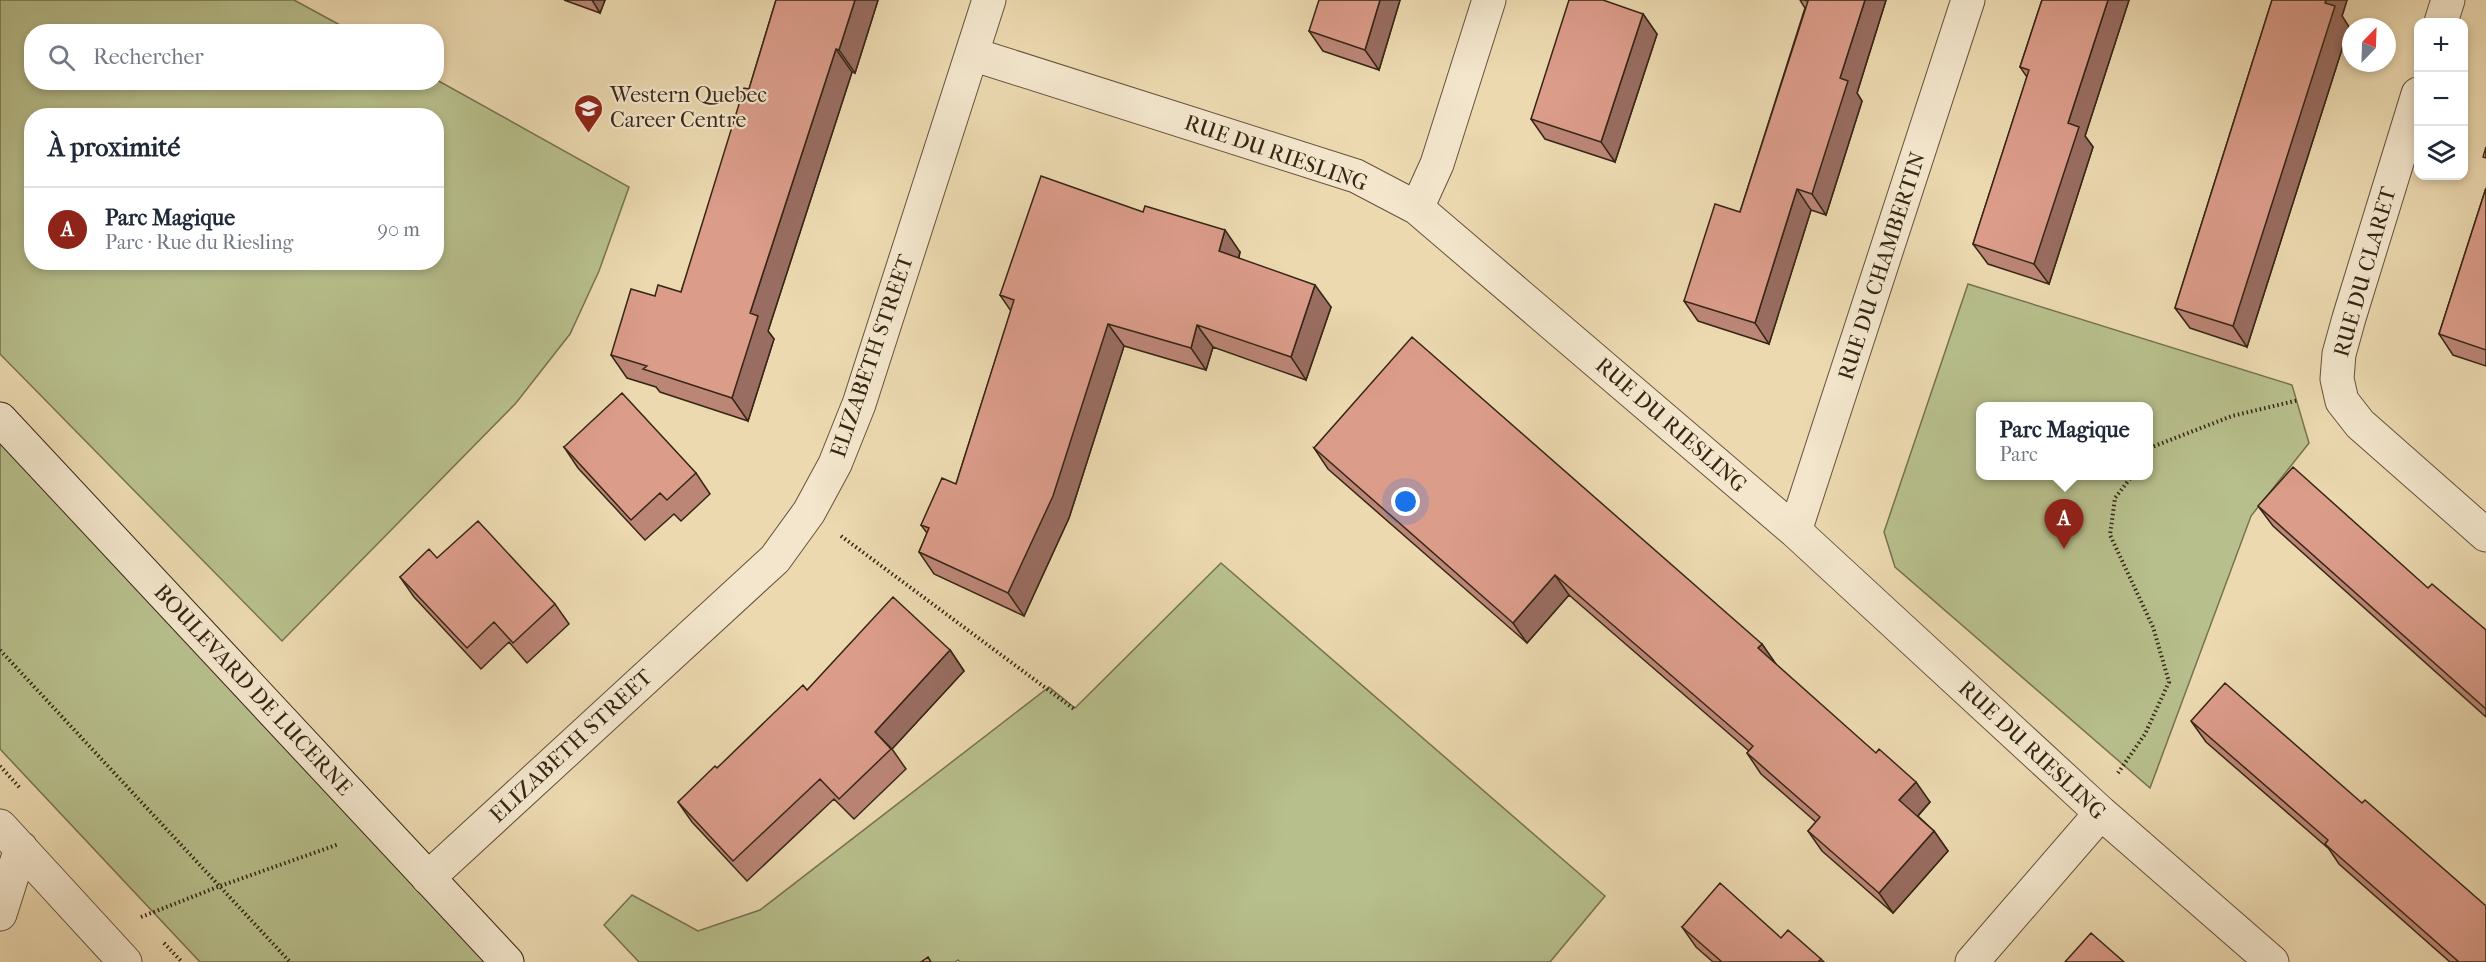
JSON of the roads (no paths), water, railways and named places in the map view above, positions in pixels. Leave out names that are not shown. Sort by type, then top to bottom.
[{"type":"street","name":"ELIZABETH STREET","points":[[428,878],[774,559],[809,512],[835,464],[859,404],[989,0]]},
{"type":"street","points":[[1417,208],[1437,164],[1489,0]]},
{"type":"street","name":"RUE DU CHAMBERTIN","points":[[1795,531],[1968,0]]},
{"type":"street","points":[[2441,18],[2448,0]]},
{"type":"street","name":"RUE DU RIESLING","points":[[972,54],[1356,176],[1417,208],[1795,531],[2101,813],[2272,962]]},
{"type":"street","name":"RUE DU CLARET","points":[[2414,107],[2349,318],[2339,354],[2337,380],[2342,401],[2360,424],[2486,535]]},
{"type":"street","name":"BOULEVARD DE LUCERNE","points":[[0,419],[507,962]]},
{"type":"street","points":[[1972,962],[2101,813]]},
{"type":"street","points":[[0,914],[11,837]]},
{"type":"street","points":[[11,837],[116,952]]},
{"type":"place","name":"Western Quebec Career Centre","points":[[589,134]]},
{"type":"place","name":"Parc Magique","points":[[2064,549]]}]
